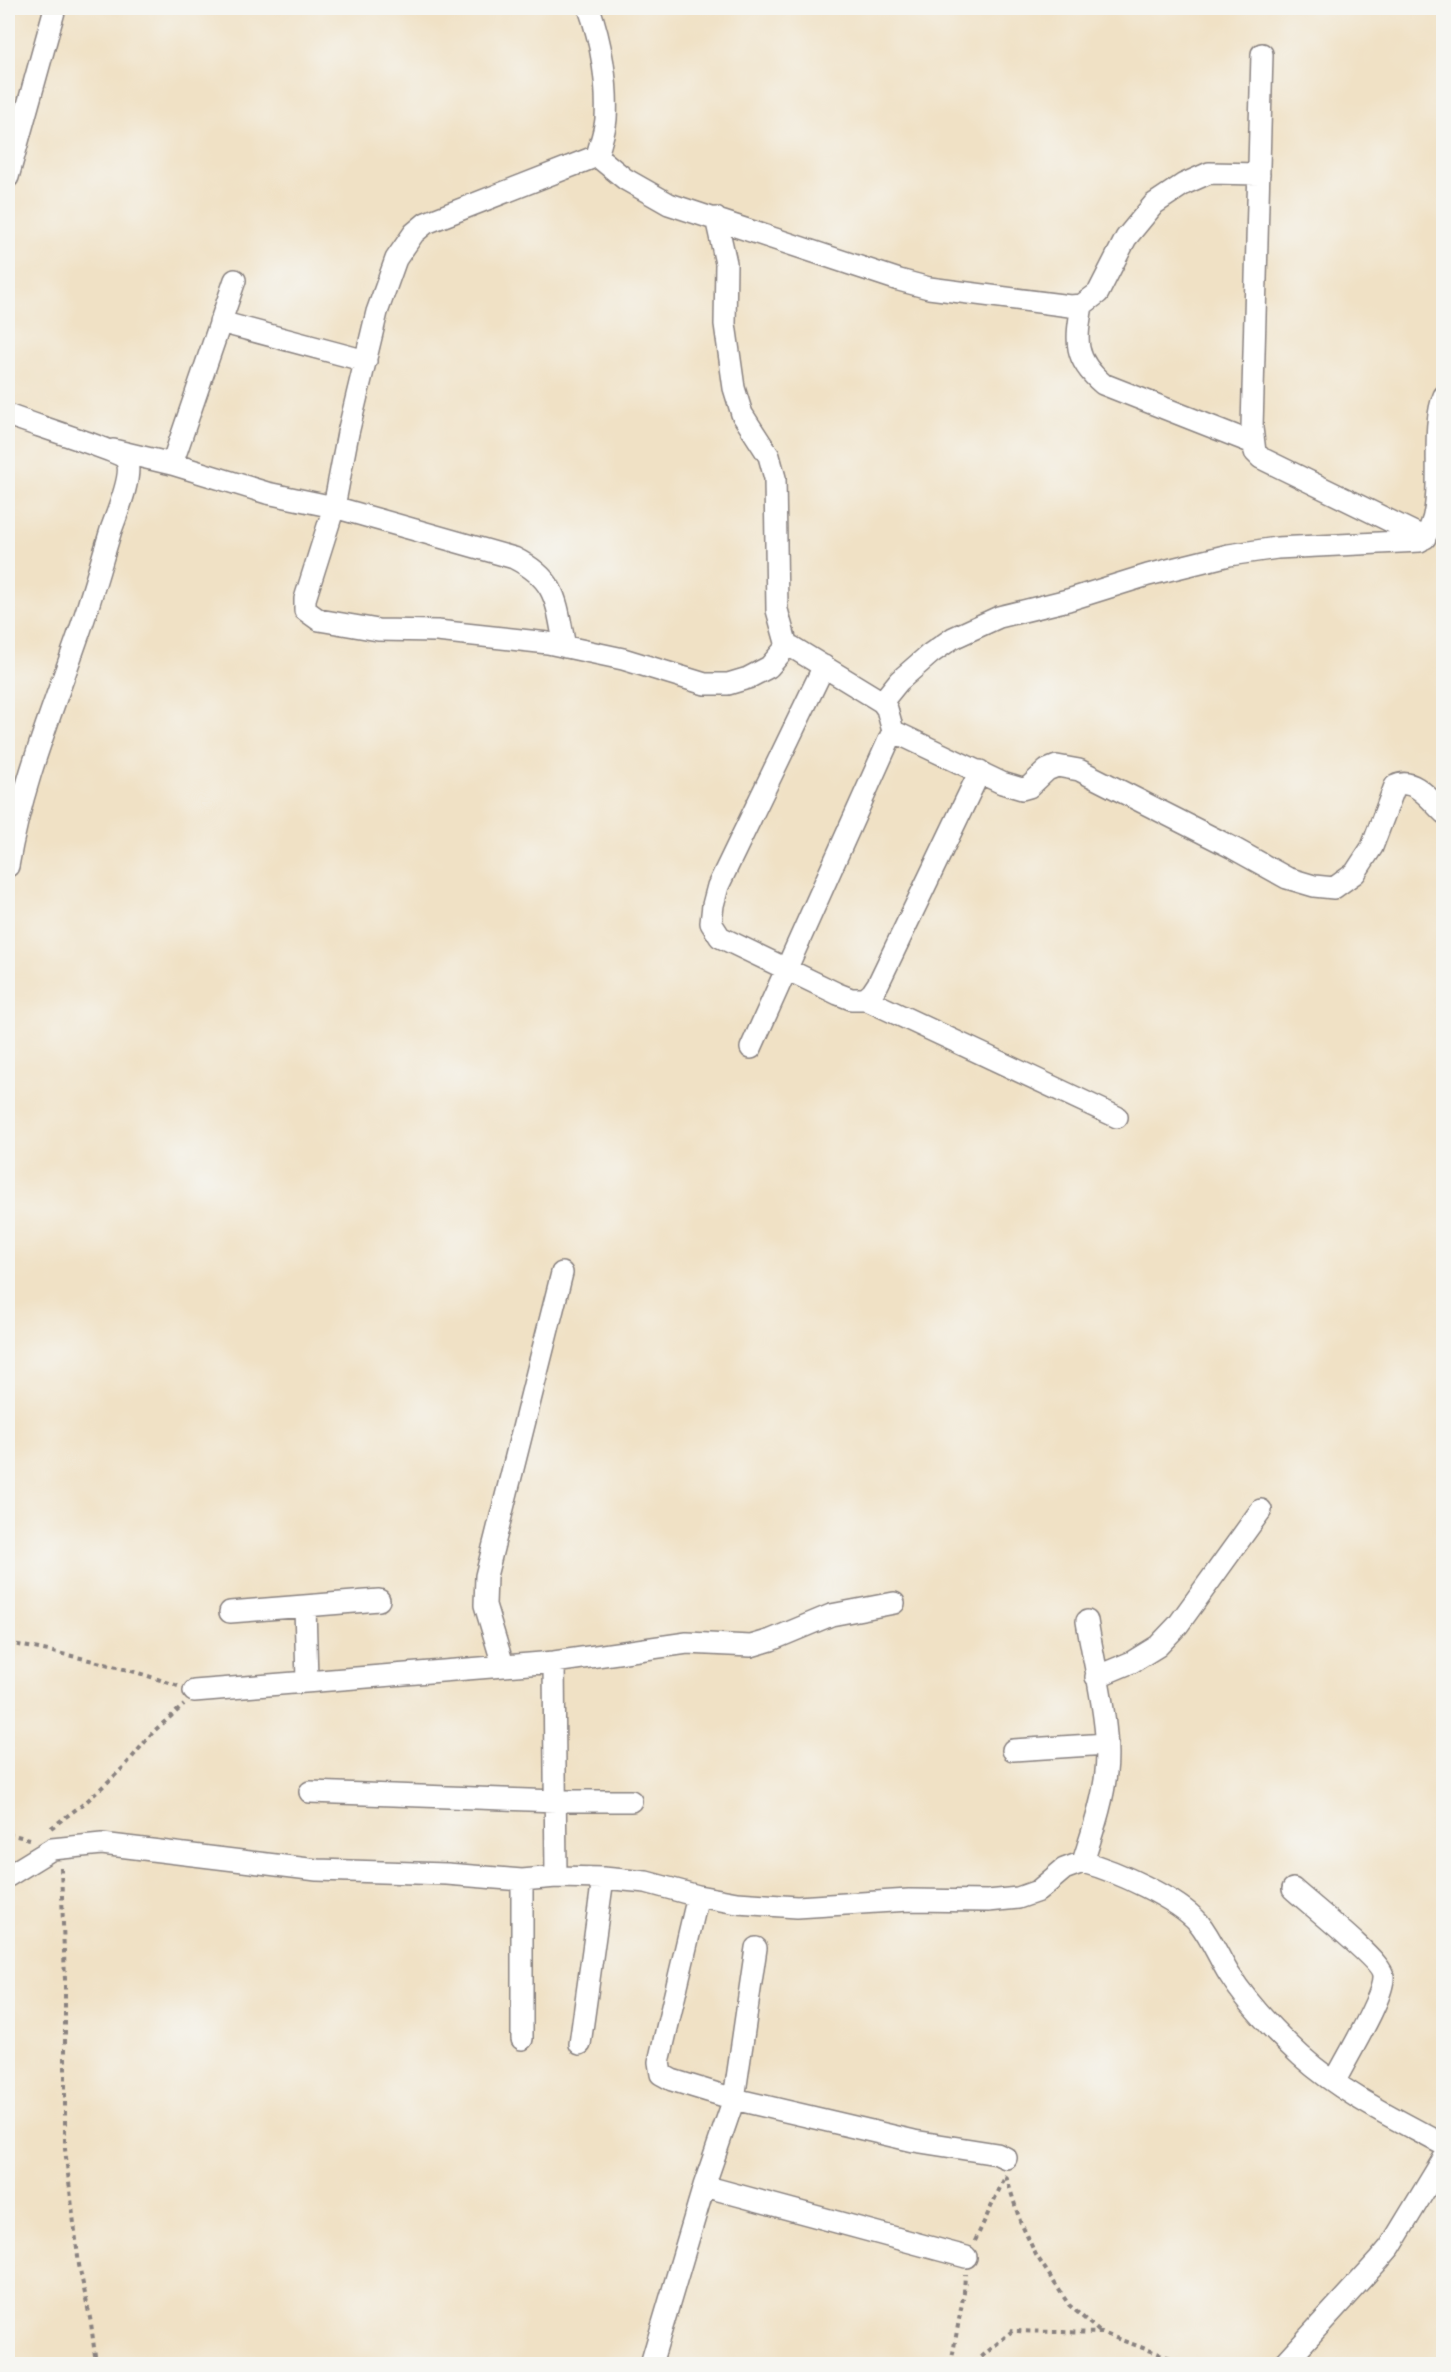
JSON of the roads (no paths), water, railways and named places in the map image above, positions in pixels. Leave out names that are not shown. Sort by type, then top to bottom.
[{"type":"street","points":[[8,177],[55,8]]},
{"type":"street","points":[[589,8],[602,62],[605,98],[606,120],[597,156]]},
{"type":"street","points":[[1262,54],[1253,442],[1255,452],[1261,458],[1425,538]]},
{"type":"street","points":[[597,156],[625,179],[669,204],[929,288],[1070,306],[1082,305],[1098,292],[1126,238],[1154,204],[1184,184],[1209,173],[1259,174]]},
{"type":"street","points":[[597,156],[426,223],[414,233],[396,259],[377,312],[348,433],[334,507],[305,599],[305,610],[320,620],[378,630],[448,632],[565,647],[623,659],[705,684],[728,684],[748,678],[770,667],[787,646]]},
{"type":"street","points":[[716,218],[726,263],[725,324],[734,388],[742,414],[769,456],[775,478],[777,610],[787,646]]},
{"type":"street","points":[[172,465],[235,280]]},
{"type":"street","points":[[1082,305],[1077,331],[1078,347],[1088,371],[1103,384],[1253,442]]},
{"type":"street","points":[[220,322],[366,361]]},
{"type":"street","points":[[882,702],[898,681],[930,654],[953,638],[999,617],[1068,600],[1148,574],[1228,555],[1277,548],[1413,543],[1425,538],[1434,521],[1437,502],[1440,473],[1438,414],[1443,396]]},
{"type":"street","points":[[8,415],[109,449],[267,493],[334,507],[514,558],[530,566],[552,588],[565,647]]},
{"type":"street","points":[[8,866],[22,798],[78,637],[127,480],[127,461],[109,449]]},
{"type":"street","points":[[751,1048],[893,731],[887,709],[882,702],[799,650],[787,646]]},
{"type":"street","points":[[824,666],[718,886],[711,923],[720,937],[851,999],[865,999],[1117,1117]]},
{"type":"street","points":[[893,731],[1002,783],[1022,789],[1029,787],[1047,770],[1057,766],[1079,770],[1287,878],[1314,886],[1334,888],[1354,873],[1372,847],[1395,786],[1408,783],[1415,786],[1443,813]]},
{"type":"street","points":[[865,999],[878,984],[980,771]]},
{"type":"street","points":[[503,1665],[485,1605],[486,1575],[562,1273]]},
{"type":"street","points":[[1096,1677],[1132,1662],[1158,1647],[1178,1624],[1261,1510]]},
{"type":"street","points":[[230,1612],[379,1600]]},
{"type":"street","points":[[194,1691],[554,1662],[687,1643],[751,1646],[831,1615],[894,1603]]},
{"type":"street","points":[[305,1606],[307,1681]]},
{"type":"street","points":[[1083,1862],[1099,1810],[1106,1773],[1107,1744],[1087,1621]]},
{"type":"street","points":[[554,1662],[556,1877]]},
{"type":"street","points":[[1013,1750],[1107,1744]]},
{"type":"street","points":[[310,1792],[631,1802]]},
{"type":"street","points":[[8,1876],[52,1849],[102,1844],[317,1870],[447,1874],[522,1880],[556,1877],[603,1878],[646,1882],[698,1896],[737,1903],[797,1907],[909,1900],[988,1901],[1018,1898],[1038,1891],[1064,1869],[1083,1862],[1120,1875],[1173,1902],[1198,1923],[1230,1976],[1268,2024],[1303,2058],[1371,2107],[1443,2145]]},
{"type":"street","points":[[580,2044],[603,1878]]},
{"type":"street","points":[[522,1880],[522,2040]]},
{"type":"street","points":[[1293,1889],[1366,1953],[1381,1969],[1383,1976],[1380,1992],[1335,2081]]},
{"type":"street","points":[[698,1896],[659,2062],[661,2074],[672,2080],[734,2099],[914,2141],[997,2154],[1006,2167]]},
{"type":"street","points":[[651,2364],[704,2186],[734,2099],[756,1948]]},
{"type":"street","points":[[1284,2364],[1384,2254],[1443,2158]]},
{"type":"street","points":[[704,2186],[966,2257]]}]
